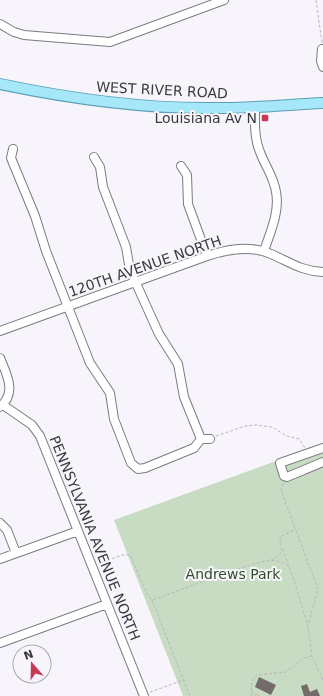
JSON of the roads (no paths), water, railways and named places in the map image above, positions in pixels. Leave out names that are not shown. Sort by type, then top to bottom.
[{"type":"main road","name":"WEST RIVER ROAD","points":[[0,84],[45,93],[116,103],[204,108],[323,103]]},
{"type":"street","points":[[0,24],[14,32],[24,35],[110,42],[224,0]]},
{"type":"street","points":[[322,49],[321,61],[323,67]]},
{"type":"street","points":[[255,107],[255,130],[259,152],[271,175],[276,193],[276,210],[264,252]]},
{"type":"street","points":[[13,149],[12,158],[46,251],[90,362],[110,393],[114,419],[134,468],[145,468],[194,448],[201,439]]},
{"type":"street","points":[[94,157],[100,167],[103,187],[126,247],[129,264],[135,282],[159,334],[178,364],[184,397],[201,439]]},
{"type":"street","points":[[181,166],[187,175],[188,204],[207,256]]},
{"type":"street","name":"120TH AVENUE NORTH","points":[[0,331],[207,256],[232,249],[243,248],[264,252],[298,268],[323,272]]},
{"type":"street","name":"PENNSYLVANIA AVENUE NORTH","points":[[0,358],[10,387],[8,396],[2,406],[32,424],[38,431],[144,695]]},
{"type":"street","points":[[201,439],[210,439]]},
{"type":"street","points":[[323,458],[321,448],[280,463],[285,476],[323,462]]},
{"type":"street","points":[[0,523],[7,530],[16,553]]},
{"type":"street","points":[[0,559],[78,531]]},
{"type":"street","points":[[0,643],[107,604]]},
{"type":"place","name":"Louisiana Av N","points":[[265,118]]},
{"type":"park label","name":"Andrews Park","points":[[233,574]]}]
